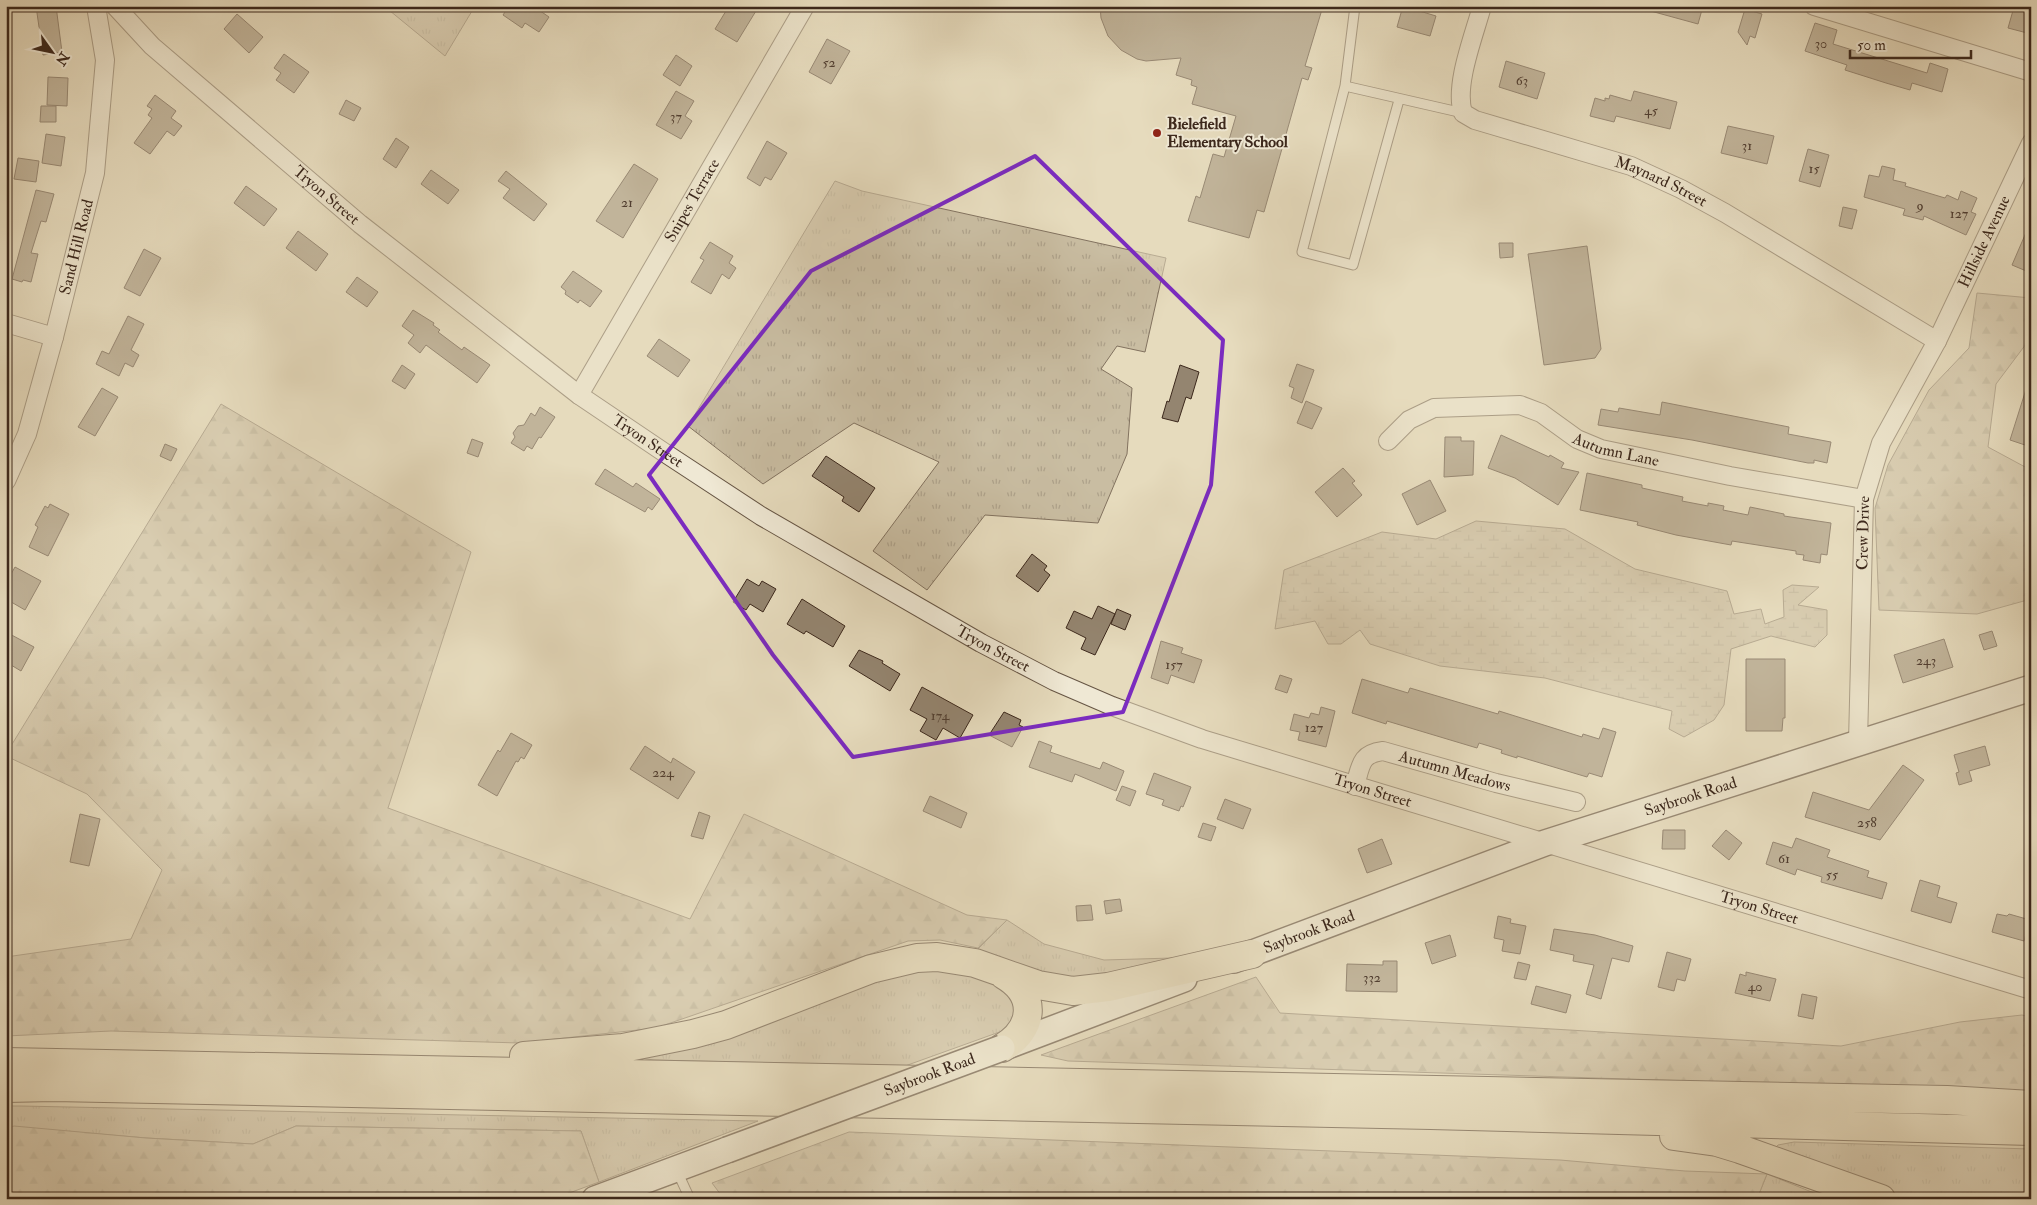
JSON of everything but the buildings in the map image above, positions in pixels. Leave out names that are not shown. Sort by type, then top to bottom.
[{"type":"highway","points":[[193,1066],[521,1056],[624,1048],[661,1042],[726,1025],[894,962],[937,957],[975,963],[1038,985],[1073,991],[1108,987],[1252,954]]},
{"type":"highway","points":[[994,970],[1016,983],[1027,1000],[1028,1012],[1025,1025],[1019,1035],[1002,1048]]},
{"type":"highway","points":[[6,1062],[1927,1100],[2031,1105]]},
{"type":"highway","points":[[6,1088],[1431,1115],[2031,1131]]},
{"type":"highway","points":[[1431,1115],[1717,1142],[1881,1199]]},
{"type":"main road","name":"Saybrook Road","points":[[595,1199],[1545,843],[2031,688]]},
{"type":"street","name":"Sand Hill Road","points":[[6,481],[27,434],[54,337],[95,173],[105,60],[96,6]]},
{"type":"street","name":"Tryon Street","points":[[115,6],[152,46],[360,224],[579,395],[760,516],[980,643],[1054,681],[1122,711],[1202,739],[2031,990]]},
{"type":"street","name":"Snipes Terrace","points":[[579,395],[805,6]]},
{"type":"street","points":[[1463,113],[1460,104],[1461,88],[1482,6]]},
{"type":"street","points":[[1814,6],[2031,72]]},
{"type":"street","name":"Maynard Street","points":[[1463,113],[1475,120],[1631,166],[1681,189],[1725,213],[1937,341]]},
{"type":"street","name":"Hillside Avenue","points":[[1937,341],[2031,143]]},
{"type":"street","points":[[6,323],[54,337]]},
{"type":"street","name":"Crew Drive","points":[[1858,742],[1864,499],[1881,442],[1937,341]]},
{"type":"street","name":"Autumn Lane","points":[[1388,441],[1409,420],[1434,408],[1520,405],[1542,413],[1577,439],[1601,449],[1815,492],[1864,499]]},
{"type":"street","name":"Autumn Meadows","points":[[1355,786],[1365,757],[1372,752],[1383,751],[1496,783],[1576,802]]},
{"type":"lane","points":[[1355,6],[1345,86],[1302,252],[1353,265],[1399,100]]},
{"type":"lane","points":[[1345,86],[1399,100],[1463,113]]},
{"type":"lane","points":[[676,1169],[690,1199]]},
{"type":"highlighted area","points":[[1035,156],[1223,340],[1211,485],[1123,712],[853,757],[773,655],[649,475],[811,271]]},
{"type":"green space","points":[[384,6],[475,6],[445,56]]},
{"type":"green space","points":[[835,181],[862,191],[1166,258],[1145,352],[1117,346],[1101,369],[1132,388],[1127,454],[1098,523],[985,515],[927,590],[873,551],[939,462],[854,423],[763,484],[688,426]]},
{"type":"green space","points":[[1977,293],[2031,298],[2031,343],[2026,344],[1996,384],[1988,447],[2027,468],[2031,474],[2031,599],[1977,614],[1879,610],[1875,508],[1888,465],[1929,390],[1969,348]]},
{"type":"green space","points":[[221,404],[471,552],[388,808],[690,919],[744,814],[967,915],[1007,920],[978,948],[940,940],[908,941],[656,1028],[519,1043],[111,1031],[6,1036],[6,957],[131,939],[162,870],[87,794],[6,756],[6,754]]},
{"type":"green space","points":[[1476,521],[1565,529],[1635,569],[1727,591],[1734,614],[1761,609],[1765,624],[1784,617],[1783,590],[1792,585],[1819,587],[1798,605],[1827,610],[1827,635],[1815,647],[1771,636],[1731,649],[1724,705],[1714,720],[1684,737],[1669,729],[1672,711],[1545,678],[1440,666],[1370,644],[1360,630],[1341,644],[1328,644],[1315,621],[1275,629],[1284,570],[1382,532],[1436,539]]},
{"type":"green space","points":[[1007,920],[1044,944],[1104,960],[1172,958],[1129,972],[1067,982],[977,950]]},
{"type":"green space","points":[[923,967],[950,970],[999,983],[1017,1008],[1013,1024],[1005,1030],[905,1066],[654,1060],[632,1057],[891,975]]},
{"type":"green space","points":[[1256,977],[1280,1013],[1841,1046],[1960,1022],[2022,1015],[2031,1017],[2031,1092],[1068,1061],[1041,1055]]},
{"type":"green space","points":[[6,1106],[758,1121],[599,1182],[581,1131],[296,1126],[253,1144],[146,1138],[15,1127],[6,1129]]},
{"type":"green space","points":[[14,1126],[146,1138],[253,1144],[296,1126],[581,1131],[599,1182],[553,1199],[6,1199],[6,1129]]},
{"type":"green space","points":[[849,1132],[1560,1160],[1685,1171],[1767,1174],[1757,1199],[724,1199],[712,1183]]},
{"type":"green space","points":[[1794,1142],[2031,1149],[2031,1199],[1904,1199],[1877,1191],[1774,1149],[1778,1145]]},
{"type":"green space","points":[[1767,1174],[1829,1199],[1757,1199]]},
{"type":"place","name":"Bielefield Elementary School","points":[[1157,133]]}]
